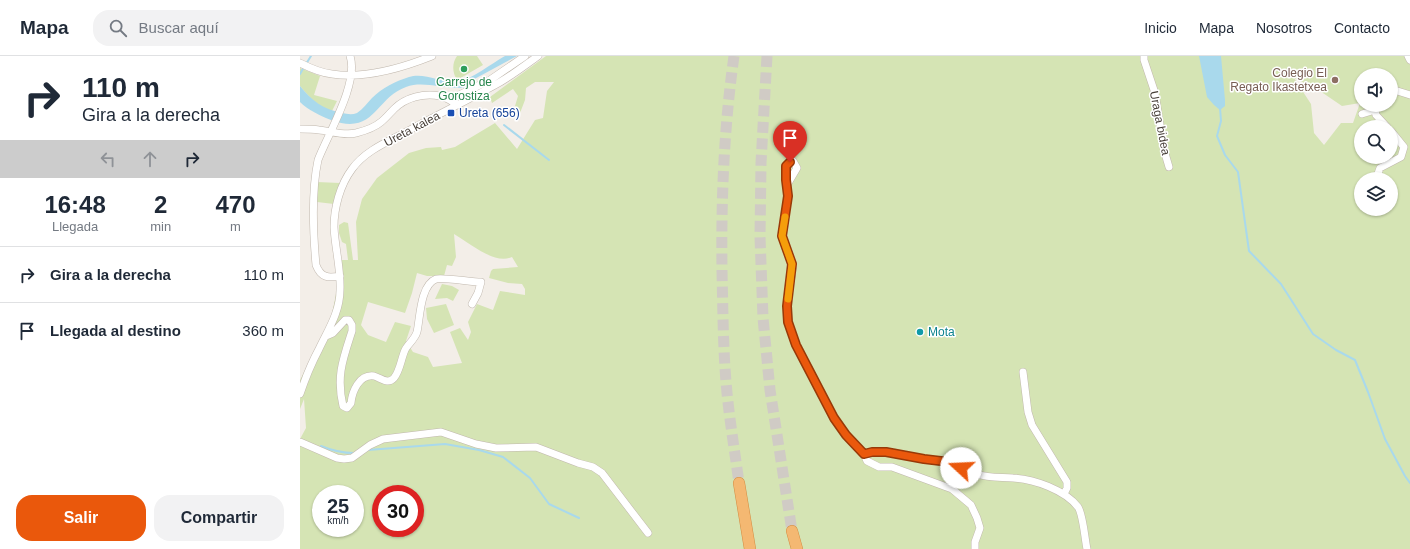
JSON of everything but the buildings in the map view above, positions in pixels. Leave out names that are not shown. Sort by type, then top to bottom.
[{"type":"highway","points":[[739,483],[750,549]]},
{"type":"highway","points":[[792,531],[797,549]]},
{"type":"street","points":[[340,276],[328,278],[322,275],[317,268],[314,227],[315,173],[318,160],[345,96],[351,75],[350,56]]},
{"type":"street","points":[[303,65],[332,74],[351,75],[389,70],[432,56]]},
{"type":"street","name":"Ureta kalea","points":[[455,103],[457,96],[490,80],[525,56]]},
{"type":"street","name":"Ureta kalea","points":[[300,394],[303,376],[326,336],[339,304],[340,276],[334,226],[336,208],[345,180],[352,169],[375,148],[455,103],[496,85],[538,56]]},
{"type":"street","points":[[1408,56],[1410,60]]},
{"type":"street","name":"Uraga bidea","points":[[1144,57],[1155,93],[1164,150],[1169,167]]},
{"type":"street","points":[[1398,91],[1410,95]]},
{"type":"street","name":"Ureta kalea","points":[[300,129],[354,134],[365,131],[380,122],[400,103],[409,98],[419,96],[438,96],[455,103]]},
{"type":"street","points":[[1362,114],[1371,112]]},
{"type":"street","points":[[1375,112],[1381,120]]},
{"type":"street","points":[[1398,140],[1404,147],[1401,157],[1398,159]]},
{"type":"street","points":[[1379,172],[1380,168],[1388,164]]},
{"type":"street","points":[[786,185],[788,196],[782,236],[792,264],[787,306],[788,322],[796,345],[834,418],[846,435],[864,454],[867,461],[879,466],[892,467],[952,489],[971,505],[978,518],[980,528],[975,542],[975,549]]},
{"type":"street","points":[[326,336],[333,333],[345,320],[348,320],[352,325],[352,331],[339,382],[343,406],[347,408],[351,403],[351,396],[354,388],[359,382],[373,376],[388,381],[394,378],[406,349],[416,334],[422,302],[432,281],[442,278],[481,282],[478,293],[472,304]]},
{"type":"street","points":[[1023,372],[1028,412],[1032,425],[1067,482],[1067,488],[1064,494]]},
{"type":"street","points":[[300,442],[337,458],[344,459],[352,458],[370,445],[383,439],[441,432],[476,444],[496,448],[536,447],[593,467],[602,473],[648,533]]},
{"type":"street","points":[[864,454],[872,452],[886,452],[949,462],[975,474],[994,478],[1028,480],[1051,487],[1064,494],[1079,508],[1087,549]]},
{"type":"green space","name":"Carrejo de Gorostiza","points":[[457,56],[477,56],[483,65],[457,80],[453,68]]},
{"type":"green space","points":[[546,56],[1410,56],[1410,549],[300,549],[300,439],[306,428],[304,399],[300,409],[300,380],[317,348],[332,314],[337,289],[336,260],[348,260],[346,244],[342,242],[339,233],[339,225],[344,222],[348,223],[353,260],[358,260],[356,222],[362,199],[377,178],[409,153],[426,148],[441,147],[442,150],[455,147],[495,123],[517,149],[535,120],[543,118],[547,91],[554,82],[535,82],[526,88],[525,100],[520,113],[515,106],[518,96],[513,89],[492,103],[490,97]],"holes":[[[1354,68],[1398,68],[1398,112],[1357,112],[1354,120],[1398,120],[1398,164],[1354,164],[1354,120],[1353,123],[1341,123],[1324,145],[1314,133],[1311,104],[1294,78],[1317,89],[1342,106],[1354,104]],[[454,234],[490,256],[505,259],[512,257],[518,267],[493,269],[489,278],[508,283],[522,284],[525,289],[525,295],[500,291],[493,310],[477,304],[468,322],[471,332],[468,340],[460,328],[450,332],[462,363],[433,367],[428,357],[413,352],[406,341],[411,326],[395,322],[386,342],[368,335],[361,325],[368,302],[405,313],[417,273],[427,276],[444,276],[447,265],[452,266],[456,257]]]},
{"type":"green space","points":[[300,68],[320,76],[314,95],[337,101],[332,111],[310,98],[300,86]]},
{"type":"green space","points":[[317,182],[340,183],[334,204],[317,202]]},
{"type":"green space","points":[[442,284],[452,286],[459,290],[453,301],[447,298],[435,299]]},
{"type":"green space","points":[[446,304],[454,325],[434,333],[427,319],[426,308]]},
{"type":"water","points":[[505,56],[517,56],[467,83],[467,87],[452,88],[413,85],[406,87],[387,99],[373,114],[357,123],[346,124],[331,120],[319,115],[300,102],[300,86],[318,104],[342,113],[355,114],[380,91],[389,85],[409,77],[421,76],[451,82],[462,81],[475,75]]},
{"type":"water","points":[[1199,56],[1221,56],[1225,106],[1220,110],[1207,97]]},
{"type":"waterway","points":[[306,64],[311,56]]},
{"type":"waterway","points":[[300,74],[304,67]]},
{"type":"waterway","points":[[1220,108],[1221,121],[1217,136],[1225,155],[1238,172],[1249,251],[1281,284],[1313,334],[1336,350],[1355,360],[1385,439],[1410,483]]},
{"type":"waterway","points":[[504,125],[549,160]]},
{"type":"waterway","points":[[368,450],[445,444],[479,450],[503,457],[530,478],[549,504],[579,518]]},
{"type":"waterway","points":[[321,446],[345,453],[354,453]]},
{"type":"tunnel","points":[[734,56],[724,163],[722,271],[723,332],[726,378],[739,483]]},
{"type":"tunnel","points":[[767,56],[761,163],[760,237],[763,318],[770,390],[792,531]]},
{"type":"slow traffic","points":[[785,217],[782,236],[792,264],[788,299]]},
{"type":"place","name":"Carrejo de Gorostiza","points":[[464,69]]},
{"type":"place","name":"Colegio El Regato Ikastetxea","points":[[1335,80]]},
{"type":"place","name":"Ureta (656)","points":[[451,113]]},
{"type":"place","name":"Mota","points":[[920,332]]},
{"type":"route","points":[[790,162],[786,166],[788,196],[782,236],[792,264],[787,306],[788,322],[796,345],[834,418],[846,435],[864,454],[872,452],[886,452],[949,462],[961,468]]}]
